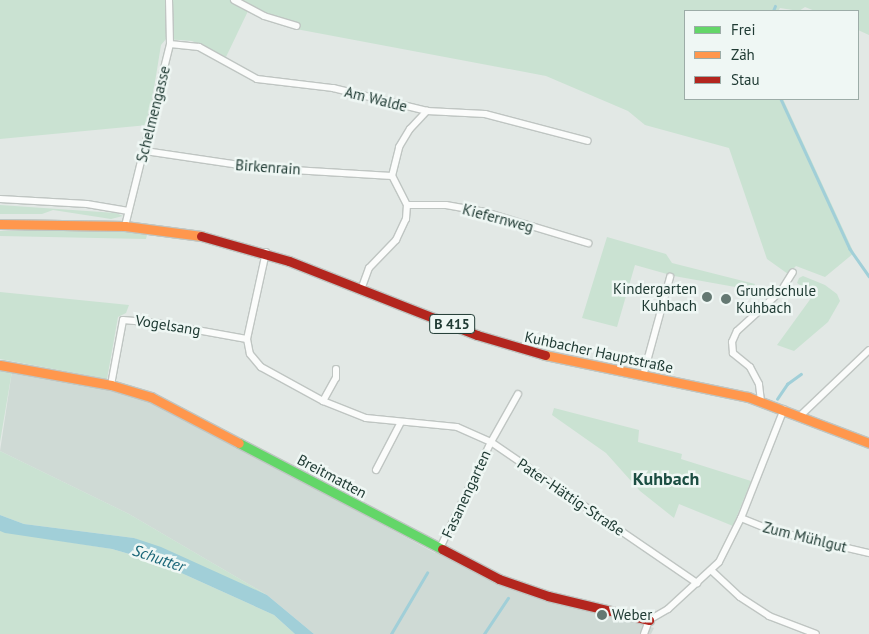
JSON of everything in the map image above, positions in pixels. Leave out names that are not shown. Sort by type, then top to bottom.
[{"type":"main road","name":"B 415","points":[[0,224],[125,226]]},
{"type":"main road","name":"Kuhbacher Hauptstraße","points":[[125,226],[195,234],[266,252],[362,287],[477,335],[534,354],[761,402],[801,415],[869,443]]},
{"type":"main road","name":"Breitmatten","points":[[0,365],[111,385],[151,397],[440,548],[522,588],[649,620]]},
{"type":"street","name":"Schelmengasse","points":[[125,226],[170,44],[169,0]]},
{"type":"street","points":[[234,0],[264,16],[296,26]]},
{"type":"street","name":"Am Walde","points":[[170,44],[199,47],[257,79],[334,88],[428,111],[485,114],[588,140]]},
{"type":"street","points":[[362,287],[376,258],[401,230],[407,205],[392,176],[399,147],[410,129],[428,111]]},
{"type":"street","name":"Birkenrain","points":[[145,151],[260,168],[392,176]]},
{"type":"street","points":[[0,199],[87,204],[128,211]]},
{"type":"street","name":"Kiefernweg","points":[[407,205],[446,205],[485,212],[588,243]]},
{"type":"street","points":[[248,339],[266,252]]},
{"type":"street","points":[[761,402],[760,384],[750,367],[733,353],[732,342],[737,331],[781,291],[793,272]]},
{"type":"street","points":[[643,376],[670,277]]},
{"type":"street","name":"Vogelsang","points":[[111,385],[124,320],[158,322],[248,339]]},
{"type":"street","name":"Fasanengarten","points":[[248,339],[250,354],[261,367],[323,401],[366,418],[457,427],[491,442],[440,548]]},
{"type":"street","points":[[801,415],[869,350]]},
{"type":"street","points":[[323,401],[336,378],[336,370]]},
{"type":"street","points":[[491,442],[518,394]]},
{"type":"street","points":[[644,634],[649,620],[668,609],[712,571],[741,518],[784,409]]},
{"type":"street","points":[[376,470],[401,422]]},
{"type":"street","name":"Pater-Hättig-Straße","points":[[491,442],[697,583]]},
{"type":"street","name":"Zum Mühlgut","points":[[741,518],[770,530],[869,553]]},
{"type":"street","points":[[712,571],[740,597],[769,616],[816,634]]},
{"type":"shaded area","points":[[12,371],[106,387],[153,401],[435,553],[437,550],[498,581],[654,628],[651,634],[314,634],[267,595],[129,514],[0,451]]},
{"type":"green space","points":[[0,0],[869,0],[869,35],[859,30],[859,10],[812,10],[805,7],[800,10],[780,8],[779,10],[684,10],[684,100],[783,100],[854,253],[825,277],[796,266],[788,274],[767,259],[729,148],[645,125],[628,111],[546,76],[296,29],[248,11],[226,57],[192,41],[166,39],[161,45],[148,125],[0,139]]},
{"type":"green space","points":[[0,205],[116,213],[123,216],[111,219],[53,210],[42,214],[0,214]]},
{"type":"green space","points":[[34,227],[132,232],[147,235],[146,239],[0,236],[0,231],[22,231]]},
{"type":"green space","points":[[607,237],[666,254],[672,263],[755,284],[752,290],[674,276],[635,265],[617,327],[582,318]]},
{"type":"green space","points":[[803,276],[825,285],[837,294],[840,301],[828,322],[794,351],[777,345],[814,294],[797,283],[799,278]]},
{"type":"green space","points":[[0,292],[129,305],[126,313],[118,317],[107,379],[0,359]]},
{"type":"green space","points":[[0,369],[12,371],[0,442]]},
{"type":"green space","points":[[554,408],[639,430],[638,442],[682,454],[681,459],[751,481],[733,526],[679,504],[674,518],[640,491],[606,453],[552,415]]},
{"type":"green space","points":[[0,451],[129,514],[267,595],[134,538],[24,524],[0,515]]},
{"type":"green space","points":[[0,531],[112,549],[157,562],[274,615],[295,634],[0,634]]},
{"type":"water","name":"Schutter","points":[[0,515],[24,524],[134,538],[161,547],[267,595],[314,634],[295,634],[274,615],[157,562],[112,549],[5,533],[0,531]]},
{"type":"waterway","points":[[773,10],[775,6]]},
{"type":"waterway","points":[[781,100],[850,249],[869,276]]},
{"type":"waterway","points":[[777,399],[787,384],[801,374]]},
{"type":"waterway","points":[[391,634],[427,573]]},
{"type":"waterway","points":[[484,634],[508,598]]},
{"type":"traffic: fast","points":[[239,443],[442,549]]},
{"type":"traffic: slow","points":[[0,224],[125,226],[201,236]]},
{"type":"traffic: slow","points":[[545,355],[748,397],[869,443]]},
{"type":"traffic: slow","points":[[0,365],[111,385],[151,397],[239,443]]},
{"type":"traffic: jam","points":[[201,236],[289,261],[477,335],[545,355]]},
{"type":"traffic: jam","points":[[442,549],[499,579],[548,596],[649,620]]},
{"type":"place","name":"Kindergarten Kuhbach","points":[[707,297]]},
{"type":"place","name":"Grundschule Kuhbach","points":[[726,299]]},
{"type":"place","name":"Weber","points":[[602,615]]},
{"type":"district","name":"Kuhbach","points":[[666,479]]}]
